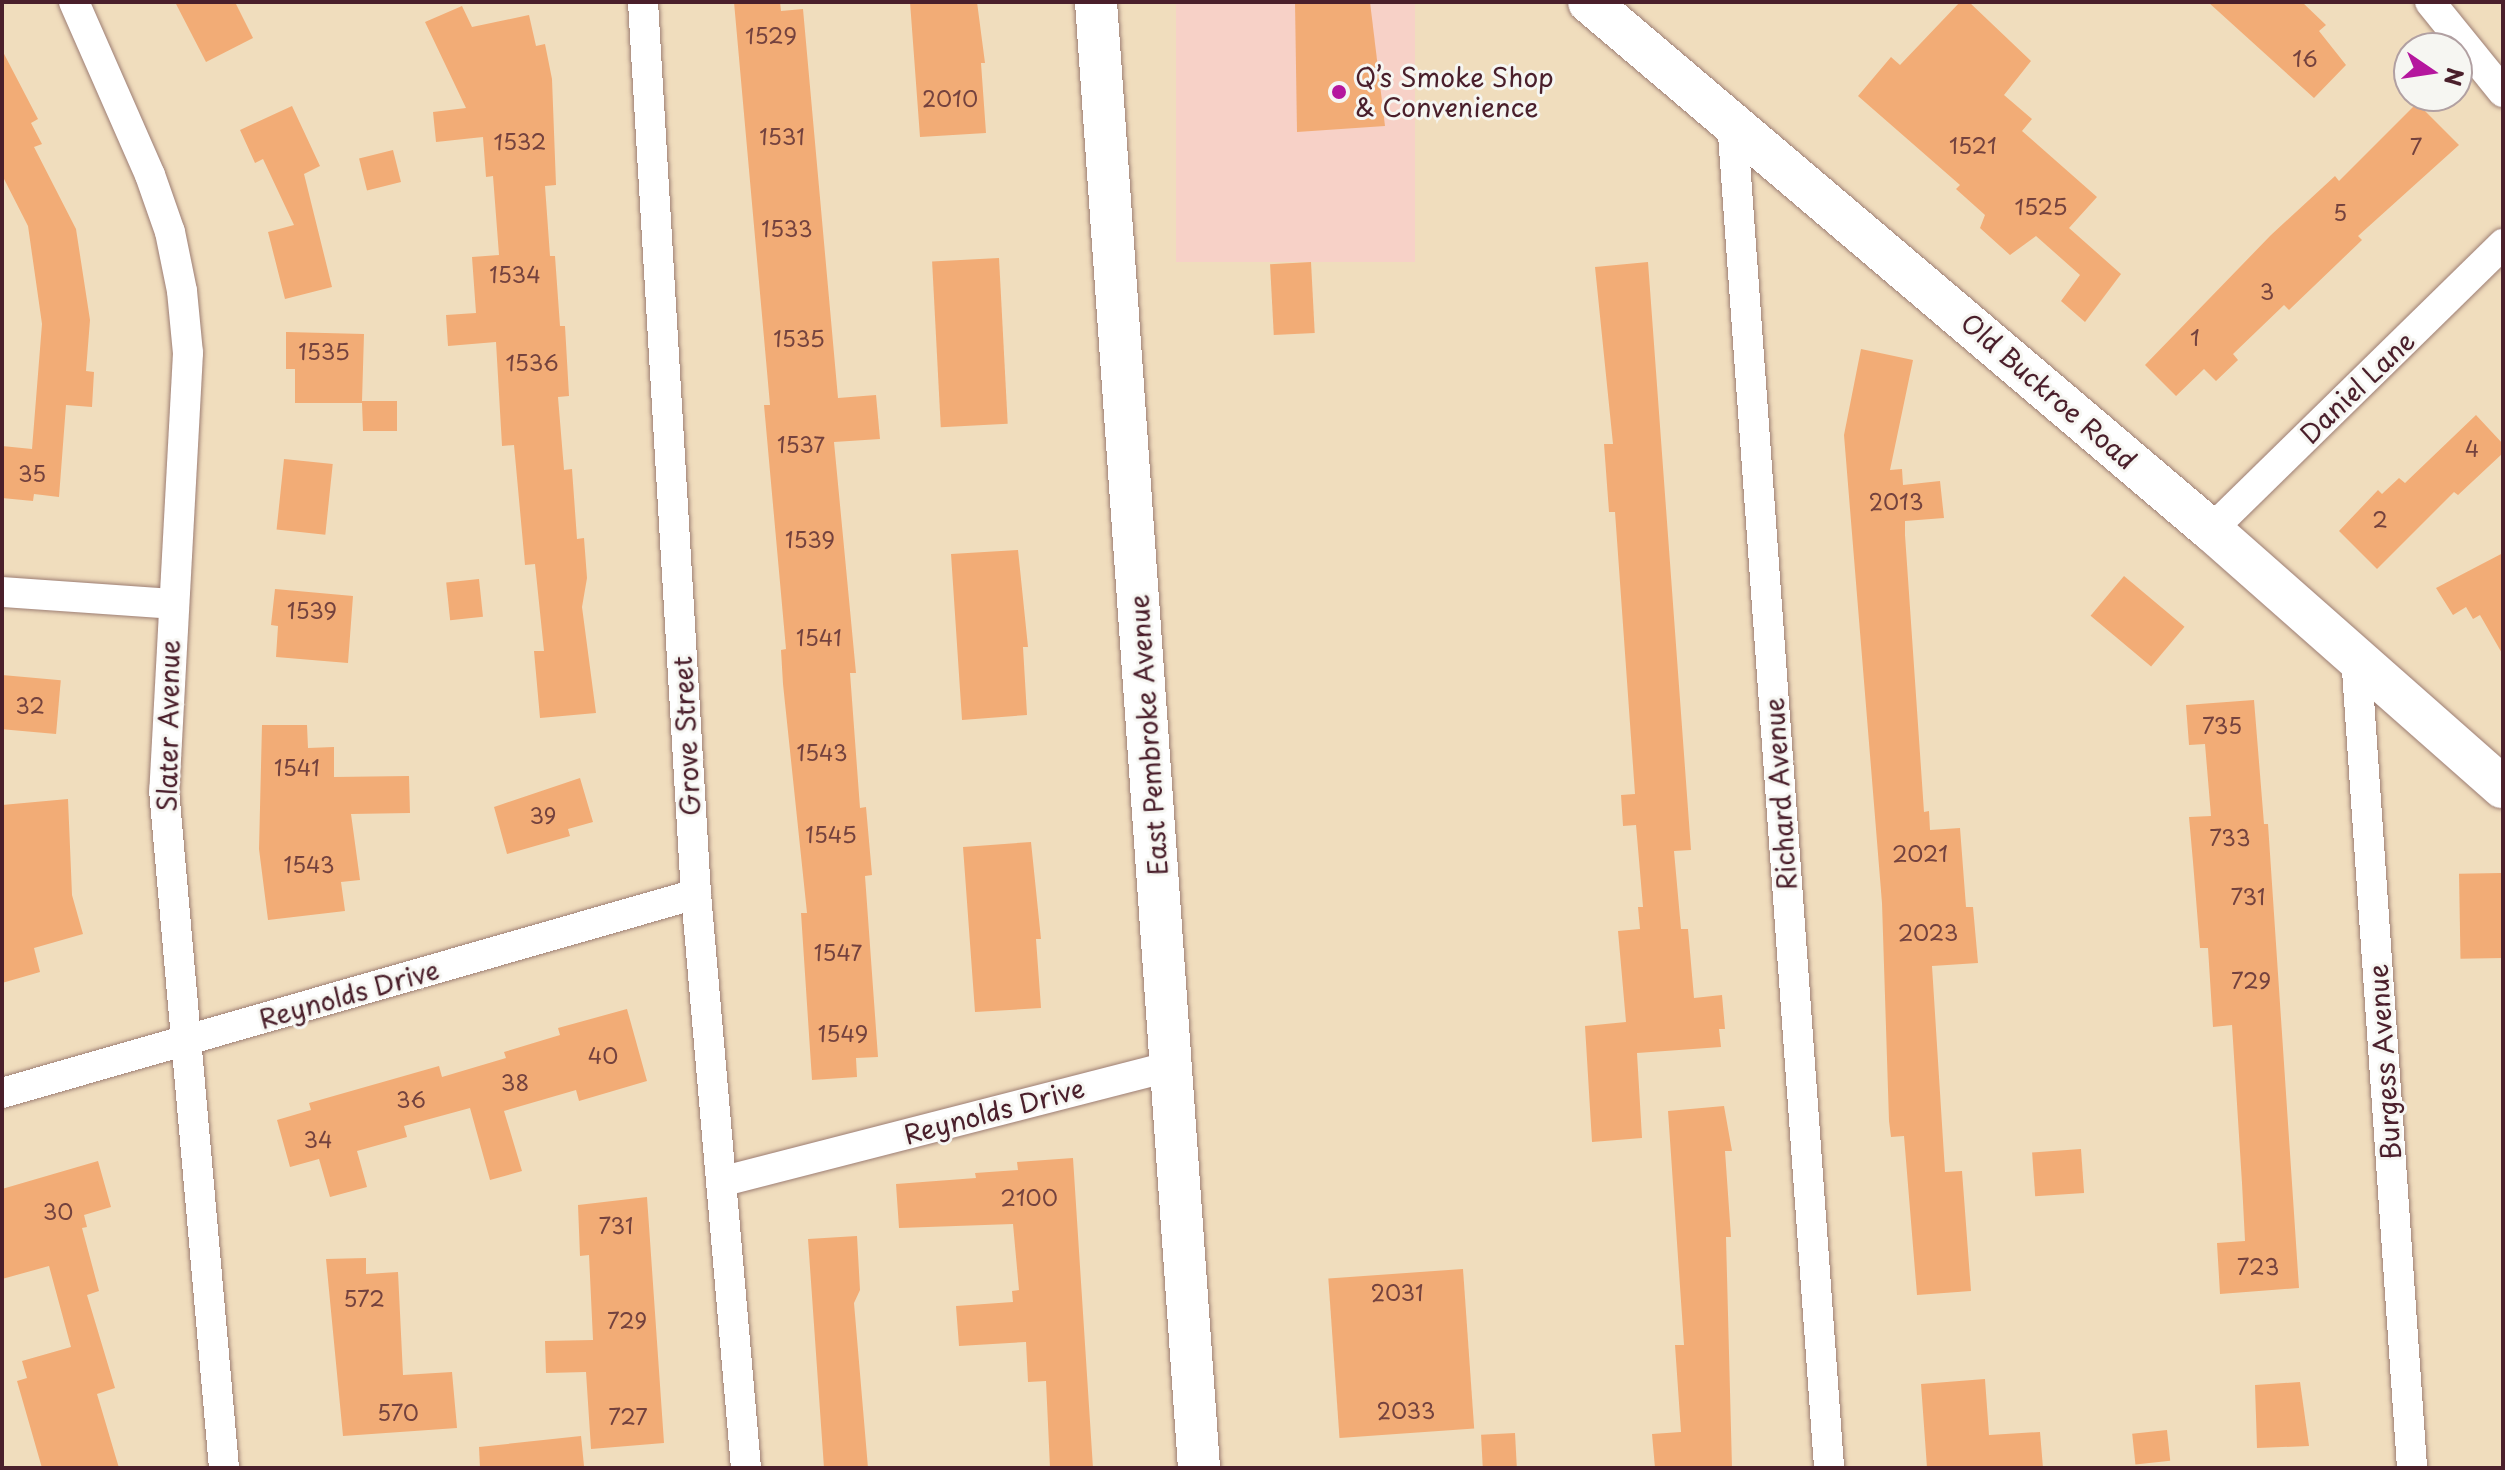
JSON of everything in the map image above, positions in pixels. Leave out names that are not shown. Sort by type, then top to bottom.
[{"type":"main road","name":"Old Buckroe Road","points":[[1589,2],[1732,120],[2211,530],[2503,787]]},
{"type":"main road","name":"East Pembroke Avenue","points":[[1104,13],[1199,1468]]},
{"type":"street","name":"Slater Avenue","points":[[74,2],[150,175],[170,232],[182,291],[188,353],[164,790],[189,1041],[224,1468]]},
{"type":"street","name":"Grove Street","points":[[643,2],[696,894],[724,1181],[746,1468]]},
{"type":"street","points":[[2430,2],[2503,92]]},
{"type":"street","name":"Richard Avenue","points":[[1732,120],[1829,1468]]},
{"type":"street","name":"Daniel Lane","points":[[2211,530],[2503,244]]},
{"type":"street","points":[[2,592],[172,604]]},
{"type":"street","name":"Burgess Avenue","points":[[2356,656],[2412,1468]]},
{"type":"street","name":"Reynolds Drive","points":[[2,1093],[696,894]]},
{"type":"street","name":"Reynolds Drive","points":[[724,1181],[1171,1066]]},
{"type":"shaded area","points":[[1176,2],[1415,2],[1415,262],[1176,262]]},
{"type":"building","points":[[175,2],[235,2],[253,38],[206,62]]},
{"type":"building","points":[[734,2],[780,2],[781,11],[803,9],[838,398],[876,395],[880,439],[834,442],[856,673],[850,673],[860,808],[866,807],[872,875],[865,876],[878,1057],[856,1058],[857,1077],[812,1080],[801,913],[807,913],[783,684],[781,650],[786,649],[764,405],[770,405]]},
{"type":"building","points":[[910,2],[977,2],[985,63],[981,63],[986,133],[920,137]]},
{"type":"building","name":"Q’s Smoke Shop & Convenience","points":[[1295,2],[1370,2],[1385,126],[1297,132]]},
{"type":"building","points":[[1960,2],[1969,2],[2031,61],[2004,95],[2032,119],[2022,131],[2097,197],[2069,228],[2121,274],[2085,322],[2061,301],[2080,275],[2036,236],[2010,255],[1980,228],[1985,215],[1956,189],[1960,185],[1858,96],[1891,57],[1900,65]]},
{"type":"building","points":[[2208,2],[2302,2],[2326,25],[2319,31],[2346,65],[2314,98]]},
{"type":"building","points":[[462,6],[472,27],[529,15],[536,46],[545,44],[552,79],[556,185],[545,186],[550,256],[555,256],[560,326],[565,326],[569,396],[558,397],[564,470],[572,469],[577,539],[584,538],[587,578],[582,607],[596,713],[540,718],[534,651],[544,651],[535,564],[525,565],[514,445],[502,446],[496,342],[448,346],[446,315],[476,313],[472,257],[499,255],[493,176],[486,177],[483,137],[436,142],[433,112],[466,108],[425,22]]},
{"type":"building","points":[[2,50],[38,119],[31,123],[42,144],[34,147],[76,229],[90,320],[86,371],[94,372],[92,407],[66,405],[59,497],[34,494],[33,501],[2,498],[2,446],[32,449],[42,324],[28,226],[2,175]]},
{"type":"building","points":[[292,106],[320,166],[304,174],[332,287],[285,299],[268,232],[294,225],[263,159],[255,163],[240,130]]},
{"type":"building","points":[[2408,112],[2426,112],[2459,145],[2358,236],[2362,240],[2289,310],[2284,305],[2233,354],[2238,360],[2216,381],[2204,369],[2176,396],[2145,365],[2271,235],[2335,176],[2339,181]]},
{"type":"building","points":[[393,150],[401,182],[367,190],[359,158]]},
{"type":"building","points":[[999,258],[1008,424],[941,427],[932,262]]},
{"type":"building","points":[[1311,262],[1315,333],[1274,335],[1270,264]]},
{"type":"building","points":[[1648,262],[1691,850],[1674,851],[1681,929],[1688,929],[1694,998],[1722,995],[1725,1029],[1719,1029],[1721,1047],[1637,1053],[1642,1138],[1592,1142],[1585,1026],[1626,1022],[1618,931],[1640,929],[1638,907],[1643,907],[1636,825],[1623,826],[1621,795],[1635,794],[1615,512],[1609,512],[1604,444],[1613,444],[1595,267]]},
{"type":"building","points":[[286,332],[364,334],[362,401],[397,401],[397,431],[363,431],[362,403],[295,403],[295,369],[286,369]]},
{"type":"building","points":[[1861,349],[1913,360],[1890,470],[1902,469],[1903,485],[1940,481],[1944,518],[1905,521],[1905,535],[1924,812],[1929,811],[1930,830],[1960,828],[1966,907],[1973,907],[1978,963],[1932,966],[1945,1172],[1962,1171],[1971,1291],[1917,1295],[1904,1136],[1891,1137],[1889,1121],[1882,903],[1844,435]]},
{"type":"building","points":[[2476,415],[2503,444],[2503,453],[2458,495],[2454,492],[2377,569],[2339,531],[2378,490],[2382,494],[2399,478],[2405,483]]},
{"type":"building","points":[[284,459],[333,464],[325,535],[277,530]]},
{"type":"building","points":[[1018,550],[1028,647],[1023,647],[1027,715],[962,720],[951,554]]},
{"type":"building","points":[[2503,553],[2503,655],[2480,615],[2473,619],[2466,607],[2453,615],[2436,588]]},
{"type":"building","points":[[2124,576],[2185,627],[2151,667],[2091,616]]},
{"type":"building","points":[[479,579],[483,617],[450,620],[446,582]]},
{"type":"building","points":[[275,589],[353,596],[348,663],[276,657],[278,626],[271,625]]},
{"type":"building","points":[[2,675],[61,680],[56,734],[2,729]]},
{"type":"building","points":[[2254,700],[2264,824],[2268,824],[2299,1288],[2220,1294],[2217,1243],[2245,1241],[2242,1183],[2232,1025],[2213,1027],[2208,948],[2200,948],[2189,817],[2211,816],[2205,744],[2189,745],[2186,705]]},
{"type":"building","points":[[262,725],[307,725],[308,748],[334,747],[334,777],[409,776],[410,813],[351,814],[360,880],[341,882],[345,911],[268,920],[259,849]]},
{"type":"building","points":[[580,778],[593,822],[568,829],[570,836],[507,854],[494,807]]},
{"type":"building","points":[[68,799],[72,895],[83,934],[34,948],[40,972],[2,983],[2,805]]},
{"type":"building","points":[[1031,842],[1041,939],[1036,939],[1041,1008],[975,1012],[963,847]]},
{"type":"building","points":[[2501,873],[2502,958],[2460,959],[2459,874]]},
{"type":"building","points":[[627,1009],[647,1081],[579,1101],[576,1090],[504,1111],[522,1171],[490,1180],[470,1108],[404,1126],[407,1137],[357,1151],[367,1187],[330,1197],[319,1159],[290,1167],[277,1120],[311,1110],[309,1103],[439,1066],[442,1077],[506,1058],[504,1052],[560,1035],[558,1028]]},
{"type":"building","points":[[1724,1106],[1732,1151],[1725,1151],[1731,1237],[1726,1237],[1732,1468],[1655,1468],[1652,1434],[1681,1432],[1675,1345],[1684,1345],[1668,1111]]},
{"type":"building","points":[[2081,1149],[2084,1193],[2035,1196],[2032,1152]]},
{"type":"building","points":[[1073,1158],[1093,1468],[1050,1468],[1046,1381],[1028,1382],[1026,1342],[959,1346],[956,1306],[1013,1302],[1012,1291],[1019,1290],[1013,1224],[899,1228],[896,1184],[976,1178],[975,1173],[1018,1170],[1017,1162]]},
{"type":"building","points":[[98,1161],[111,1207],[84,1215],[87,1227],[82,1228],[99,1291],[87,1295],[115,1388],[97,1394],[119,1468],[42,1468],[17,1381],[27,1378],[22,1361],[71,1347],[49,1266],[2,1279],[2,1189]]},
{"type":"building","points":[[647,1197],[664,1443],[591,1449],[586,1372],[546,1373],[545,1341],[593,1340],[589,1255],[580,1256],[578,1205]]},
{"type":"building","points":[[857,1236],[860,1290],[854,1303],[868,1468],[824,1468],[808,1239]]},
{"type":"building","points":[[366,1258],[366,1274],[398,1272],[403,1375],[452,1372],[457,1428],[343,1436],[326,1259]]},
{"type":"building","points":[[1463,1269],[1474,1429],[1339,1438],[1328,1278]]},
{"type":"building","points":[[1985,1379],[1989,1435],[2040,1432],[2043,1468],[1927,1468],[1921,1384]]},
{"type":"building","points":[[2300,1382],[2309,1446],[2257,1448],[2255,1385]]},
{"type":"building","points":[[2167,1430],[2170,1461],[2135,1464],[2132,1434]]},
{"type":"building","points":[[1515,1433],[1517,1468],[1483,1468],[1481,1435]]},
{"type":"building","points":[[581,1436],[584,1466],[480,1468],[479,1447]]},
{"type":"place","name":"Q’s Smoke Shop & Convenience","points":[[1339,92]]}]
